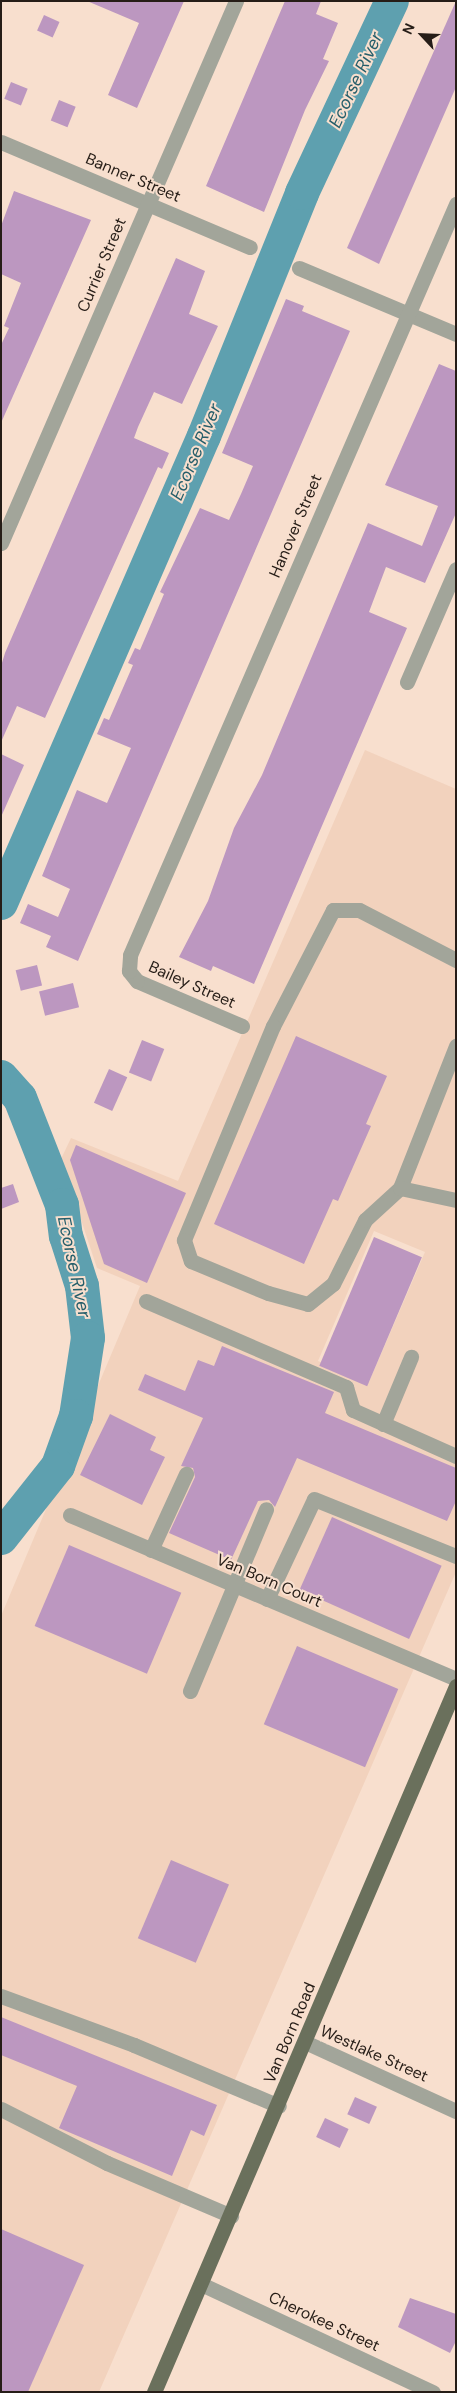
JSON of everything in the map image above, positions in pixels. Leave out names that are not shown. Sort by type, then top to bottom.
[{"type":"main road","name":"Van Born Road","points":[[154,2392],[231,2216],[456,1686]]},
{"type":"street","name":"Currier Street","points":[[1,543],[146,202],[236,1]]},
{"type":"street","name":"Banner Street","points":[[1,142],[250,247]]},
{"type":"street","name":"Hanover Street","points":[[169,862],[456,204]]},
{"type":"street","points":[[299,268],[408,312],[456,334]]},
{"type":"street","points":[[407,682],[456,569]]},
{"type":"street","name":"Bailey Street","points":[[169,862],[130,954],[129,971],[143,984],[242,1026]]},
{"type":"street","points":[[456,960],[359,910],[333,910],[304,973],[273,1026],[184,1240],[191,1261],[268,1293],[308,1304],[333,1284],[365,1220],[400,1188],[456,1046]]},
{"type":"street","points":[[400,1188],[456,1200]]},
{"type":"street","points":[[146,1301],[346,1386],[353,1410],[456,1456]]},
{"type":"street","points":[[383,1424],[410,1357]]},
{"type":"street","points":[[151,1550],[186,1474]]},
{"type":"street","points":[[267,1599],[314,1499],[456,1556]]},
{"type":"street","points":[[190,1690],[266,1509]]},
{"type":"street","name":"Van Born Court","points":[[70,1516],[456,1678]]},
{"type":"street","points":[[1,1996],[134,2045],[278,2106]]},
{"type":"street","name":"Westlake Street","points":[[305,2042],[456,2111]]},
{"type":"street","points":[[1,2109],[100,2160],[231,2216]]},
{"type":"street","name":"Cherokee Street","points":[[201,2284],[433,2392]]},
{"type":"shaded area","points":[[365,750],[456,789],[456,1572],[99,2392],[1,2392],[1,1616],[140,1286],[97,1268],[61,1159],[71,1138],[178,1181]],"holes":[[[374,1231],[425,1252],[369,1382],[318,1361]]]},
{"type":"building","points":[[87,1],[184,1],[137,108],[108,95],[139,23]]},
{"type":"building","points":[[285,1],[321,1],[316,14],[338,23],[323,59],[329,61],[305,110],[264,212],[206,186]]},
{"type":"building","points":[[456,1],[456,87],[379,264],[347,248]]},
{"type":"building","points":[[44,15],[60,22],[53,37],[37,31]]},
{"type":"building","points":[[11,82],[28,89],[21,105],[4,99]]},
{"type":"building","points":[[59,100],[76,107],[67,127],[51,120]]},
{"type":"building","points":[[14,191],[91,220],[1,423],[1,345],[9,328],[4,326],[21,283],[1,274],[1,226]]},
{"type":"building","points":[[176,258],[205,271],[189,314],[218,326],[182,404],[154,392],[138,427],[134,438],[169,453],[162,469],[158,467],[45,718],[17,706],[1,742],[1,666],[5,653]]},
{"type":"building","points":[[286,299],[304,306],[302,311],[350,331],[78,961],[46,947],[51,936],[20,923],[28,904],[58,917],[70,889],[42,876],[77,790],[107,803],[131,748],[97,734],[104,718],[109,720],[133,665],[128,663],[135,648],[140,650],[164,594],[160,592],[200,508],[229,520],[253,466],[222,453]]},
{"type":"building","points":[[439,364],[456,371],[456,513],[425,583],[386,567],[369,612],[407,628],[254,984],[213,966],[211,971],[179,957],[208,901],[234,828],[262,775],[368,523],[422,546],[438,506],[385,485]]},
{"type":"building","points":[[1,754],[24,765],[1,817]]},
{"type":"building","points":[[37,965],[42,985],[21,991],[16,970]]},
{"type":"building","points":[[73,983],[79,1007],[45,1016],[39,991]]},
{"type":"building","points":[[296,1036],[387,1076],[366,1124],[371,1126],[338,1201],[333,1199],[304,1264],[214,1224]]},
{"type":"building","points":[[142,1040],[164,1049],[151,1081],[129,1072]]},
{"type":"building","points":[[109,1069],[127,1077],[112,1111],[94,1103]]},
{"type":"building","points":[[76,1145],[186,1193],[147,1283],[104,1264],[70,1160]]},
{"type":"building","points":[[13,1184],[19,1202],[1,1209],[1,1188]]},
{"type":"building","points":[[374,1237],[422,1257],[367,1386],[319,1366]]},
{"type":"building","points":[[222,1346],[334,1392],[325,1413],[456,1468],[456,1501],[447,1521],[297,1458],[275,1507],[269,1500],[258,1501],[231,1560],[169,1533],[195,1477],[193,1468],[181,1466],[203,1418],[138,1390],[145,1374],[185,1391],[198,1360],[214,1366]]},
{"type":"building","points":[[110,1414],[156,1437],[150,1450],[165,1457],[142,1505],[80,1475]]},
{"type":"building","points":[[332,1517],[442,1566],[409,1639],[299,1590]]},
{"type":"building","points":[[69,1545],[181,1593],[147,1674],[35,1626]]},
{"type":"building","points":[[297,1646],[398,1689],[365,1767],[264,1724]]},
{"type":"building","points":[[171,1860],[229,1885],[196,1963],[138,1938]]},
{"type":"building","points":[[1,2017],[217,2105],[204,2136],[191,2130],[172,2176],[59,2128],[77,2086],[1,2055]]},
{"type":"building","points":[[355,2097],[377,2107],[369,2124],[347,2114]]},
{"type":"building","points":[[325,2118],[349,2129],[340,2148],[316,2137]]},
{"type":"building","points":[[1,2229],[84,2265],[28,2392],[1,2392]]},
{"type":"building","points":[[410,2298],[456,2314],[456,2341],[450,2353],[398,2327]]},
{"type":"waterway","name":"Ecorse River","points":[[1,903],[204,436],[302,193],[392,1]]},
{"type":"waterway","name":"Ecorse River","points":[[1,1077],[20,1098],[62,1205],[66,1236],[82,1286],[88,1338],[76,1416],[58,1466],[1,1538]]}]
